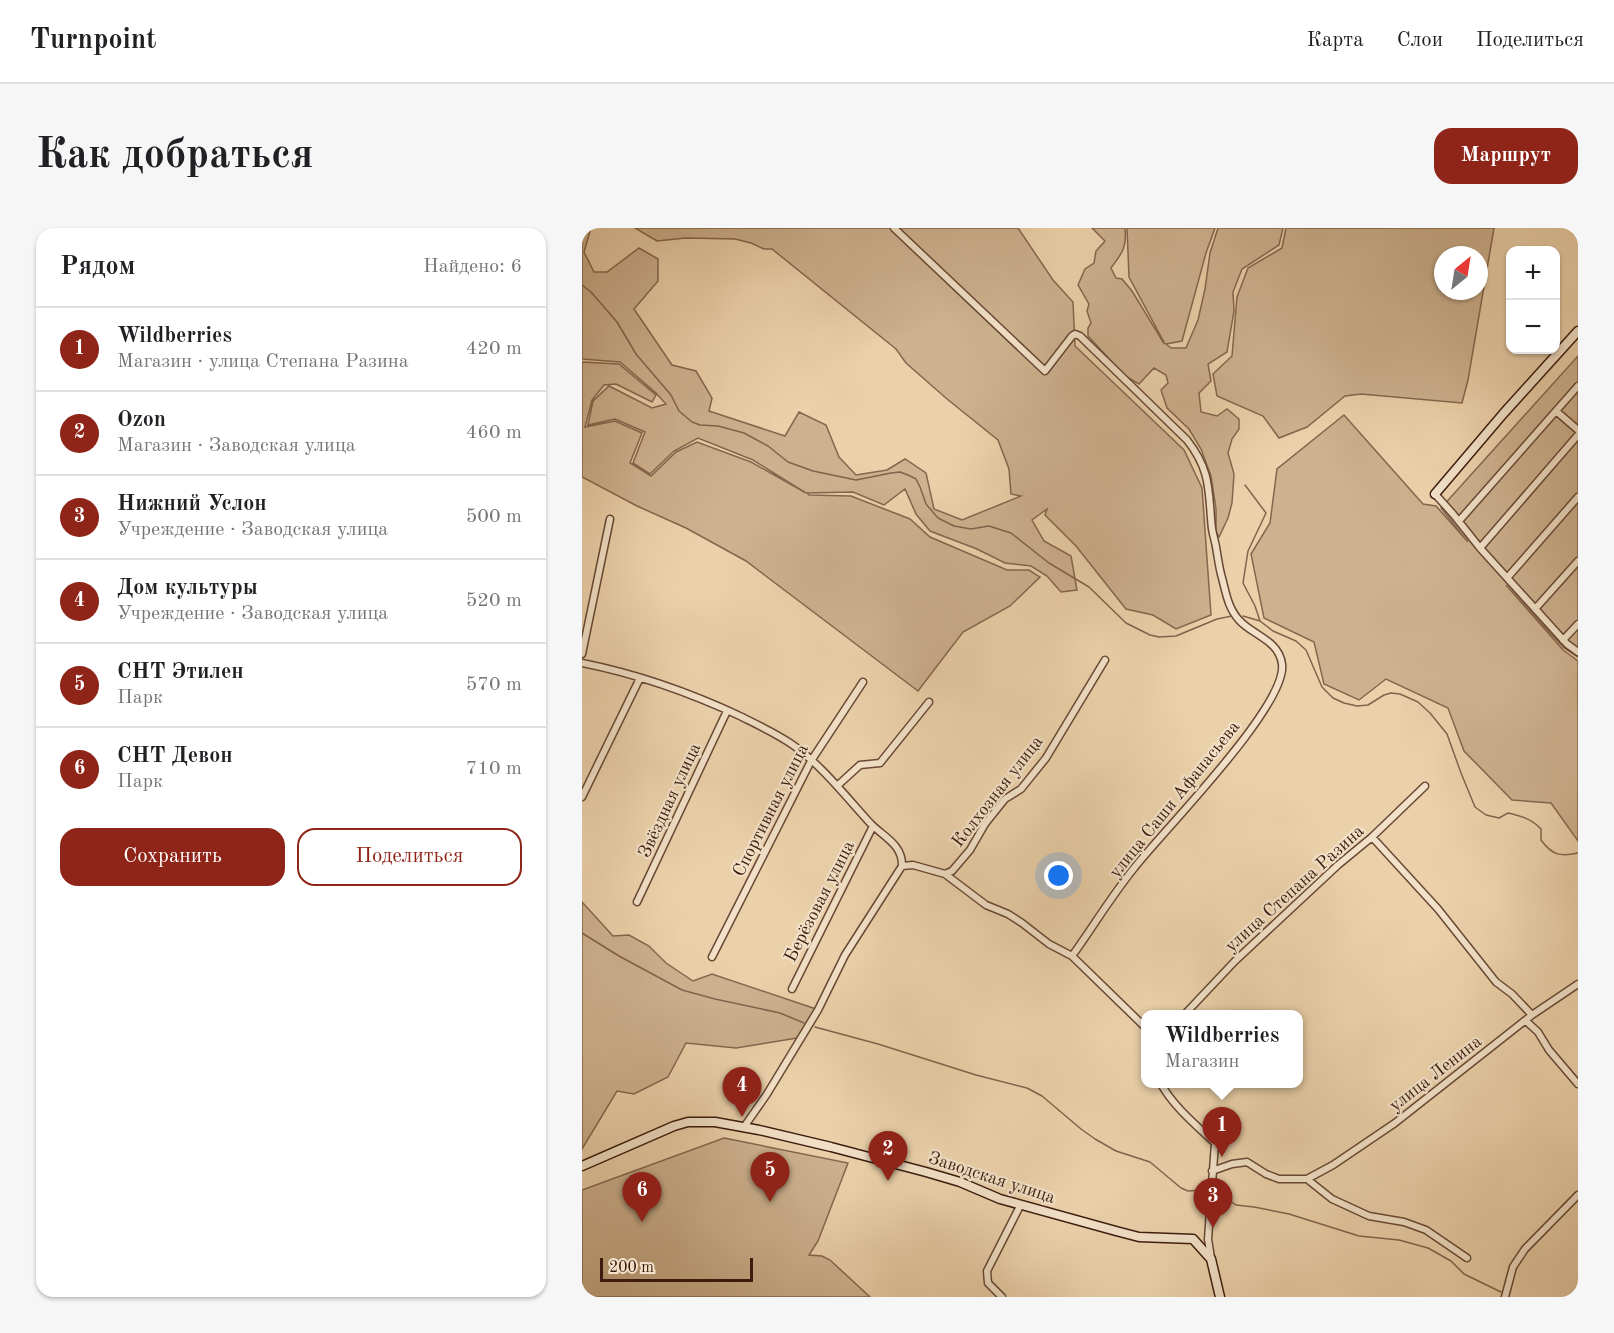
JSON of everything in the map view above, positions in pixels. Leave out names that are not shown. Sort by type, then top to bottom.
[{"type":"street","name":"улица Саши Афанасьева","points":[[894,228],[1045,371],[1072,336],[1075,334],[1080,336],[1187,440],[1197,454],[1206,476],[1217,559],[1230,607],[1239,620],[1272,645],[1279,654],[1282,665],[1277,687],[1239,746],[1134,867],[1072,956]]},
{"type":"street","points":[[1578,331],[1435,494],[1563,640],[1578,652]]},
{"type":"street","points":[[1459,521],[1578,387]]},
{"type":"street","points":[[1556,411],[1578,430]]},
{"type":"street","points":[[1480,548],[1578,435]]},
{"type":"street","points":[[1507,578],[1578,497]]},
{"type":"street","points":[[582,654],[610,519]]},
{"type":"street","points":[[1535,609],[1578,561]]},
{"type":"street","points":[[1563,640],[1578,624]]},
{"type":"street","name":"Колхозная улица","points":[[945,874],[952,871],[970,850],[985,824],[1005,799],[1021,789],[1046,758],[1105,660]]},
{"type":"street","points":[[582,663],[666,686],[728,711],[792,744],[837,786],[901,854],[902,866],[845,955],[818,1010],[744,1127]]},
{"type":"street","points":[[582,797],[640,678]]},
{"type":"street","name":"Спортивная улица","points":[[712,957],[811,761],[863,682]]},
{"type":"street","points":[[837,786],[860,765],[880,763],[929,702]]},
{"type":"street","name":"Звёздная улица","points":[[638,902],[728,711]]},
{"type":"street","name":"улица Степана Разина","points":[[1189,1010],[1235,961],[1425,786]]},
{"type":"street","name":"Берёзовая улица","points":[[792,989],[873,826]]},
{"type":"street","points":[[1371,837],[1438,909],[1496,982],[1512,994],[1532,1015]]},
{"type":"street","points":[[902,866],[913,865],[945,874],[986,905],[1008,914],[1049,944],[1072,956],[1141,1023]]},
{"type":"street","name":"улица Ленина","points":[[1307,1179],[1333,1166],[1395,1123],[1532,1015],[1578,984]]},
{"type":"street","points":[[1526,1021],[1538,1032],[1549,1050],[1578,1084]]},
{"type":"street","points":[[1164,1088],[1215,1143],[1208,1239],[1220,1297]]},
{"type":"street","name":"Заводская улица","points":[[582,1166],[674,1126],[688,1122],[715,1122],[831,1147],[926,1172],[960,1182],[1020,1206],[1139,1237],[1193,1239],[1211,1259]]},
{"type":"street","points":[[1212,1171],[1247,1162],[1279,1179],[1307,1179],[1332,1199],[1369,1216],[1404,1222],[1426,1230],[1467,1258]]},
{"type":"street","points":[[1505,1297],[1513,1267],[1525,1249],[1578,1195]]},
{"type":"street","points":[[1002,1297],[988,1283],[987,1271],[1020,1206]]},
{"type":"shaded area","points":[[582,228],[591,228],[584,252],[594,272],[607,272],[639,248],[658,259],[658,281],[634,309],[672,365],[696,371],[712,398],[709,411],[785,436],[799,412],[826,425],[839,457],[856,475],[887,470],[905,459],[926,473],[934,509],[962,520],[1021,496],[1011,494],[1009,469],[998,440],[906,363],[896,349],[772,249],[764,249],[735,239],[686,238],[657,241],[635,228],[1018,228],[1053,280],[1073,302],[1075,346],[1184,450],[1202,488],[1211,615],[1176,629],[1153,615],[1126,609],[1076,546],[1045,515],[1047,509],[1032,520],[1044,541],[1071,556],[1077,590],[1061,592],[1047,576],[1031,566],[1005,563],[977,549],[930,531],[916,514],[905,489],[884,505],[853,492],[807,493],[809,495],[851,496],[910,519],[930,537],[1007,570],[1029,570],[1040,577],[1010,606],[963,632],[918,691],[746,561],[686,528],[637,506],[582,477],[582,362],[619,364],[656,395],[652,402],[616,384],[604,385],[592,400],[585,427],[615,421],[642,433],[630,463],[651,476],[676,452],[697,442],[751,462],[806,493],[753,460],[698,438],[674,451],[650,474],[633,463],[645,432],[615,419],[588,425],[593,401],[609,386],[652,408],[666,404],[620,362],[582,359]]},
{"type":"shaded area","points":[[1092,228],[1125,228],[1123,250],[1111,268],[1116,278],[1122,279],[1132,291],[1165,344],[1129,277],[1127,228],[1215,228],[1182,341],[1166,344],[1171,348],[1186,348],[1198,320],[1210,253],[1218,228],[1283,228],[1279,245],[1242,269],[1233,292],[1234,311],[1227,352],[1208,364],[1211,381],[1199,393],[1201,412],[1217,416],[1227,409],[1239,419],[1239,429],[1232,439],[1228,453],[1234,474],[1232,503],[1219,537],[1216,531],[1216,509],[1211,476],[1201,449],[1189,429],[1167,408],[1161,390],[1168,383],[1166,375],[1154,368],[1139,384],[1125,376],[1088,336],[1091,323],[1087,311],[1089,304],[1078,285],[1085,269],[1094,263],[1096,251],[1105,241]]},
{"type":"shaded area","points":[[1286,228],[1494,228],[1488,263],[1488,246],[1434,246],[1434,300],[1482,300],[1462,403],[1361,394],[1345,396],[1307,427],[1279,438],[1263,416],[1217,396],[1213,374],[1232,356],[1237,297],[1248,268],[1282,248]]},
{"type":"shaded area","points":[[1578,356],[1578,657],[1564,648],[1506,585],[1563,650],[1578,661],[1578,841],[1551,803],[1512,800],[1464,751],[1448,708],[1386,679],[1359,700],[1324,684],[1314,642],[1264,618],[1251,554],[1270,523],[1277,469],[1344,415],[1423,504],[1436,506],[1468,542],[1441,508]]},
{"type":"shaded area","points":[[582,902],[613,936],[629,935],[649,946],[666,963],[693,981],[712,974],[816,1009],[797,1038],[736,1048],[686,1043],[668,1077],[634,1094],[617,1091],[582,1149]]},
{"type":"shaded area","points":[[724,1138],[848,1163],[818,1241],[809,1255],[822,1256],[830,1260],[870,1297],[582,1297],[582,1190]]},
{"type":"waterway","points":[[582,285],[617,322],[636,354],[671,395],[679,411],[692,422],[744,433],[768,446],[788,462],[813,471],[856,480],[900,472],[908,475],[916,479],[926,504],[938,518],[954,526],[971,529],[989,526],[1011,533],[1049,563],[1089,587],[1126,623],[1150,635],[1176,636],[1217,619],[1232,616]]},
{"type":"waterway","points":[[1245,485],[1266,513],[1248,551],[1243,583],[1260,621],[1273,631],[1296,641],[1306,650],[1322,687],[1333,698],[1357,706],[1368,705],[1391,693],[1400,694],[1418,702],[1447,734],[1475,807],[1486,815],[1499,818],[1508,813],[1526,818],[1541,829],[1541,840],[1553,852],[1561,855],[1578,853]]},
{"type":"waterway","points":[[1243,616],[1260,621]]},
{"type":"waterway","points":[[582,933],[682,990],[780,1013],[804,1023]]},
{"type":"waterway","points":[[815,1027],[1027,1088],[1042,1096],[1095,1139],[1116,1151],[1150,1162],[1181,1188],[1188,1191],[1205,1190]]},
{"type":"waterway","points":[[1217,1192],[1236,1205],[1289,1214],[1359,1236],[1399,1240],[1428,1248],[1451,1261],[1464,1274],[1501,1292]]},
{"type":"place","name":"Дом культуры","points":[[742,1117]]},
{"type":"place","name":"Wildberries","points":[[1222,1157]]},
{"type":"place","name":"Ozon","points":[[888,1181]]},
{"type":"place","name":"СНТ Этилен","points":[[770,1202]]},
{"type":"place","name":"СНТ Девон","points":[[642,1222]]},
{"type":"place","name":"Нижний Услон","points":[[1213,1228]]}]
